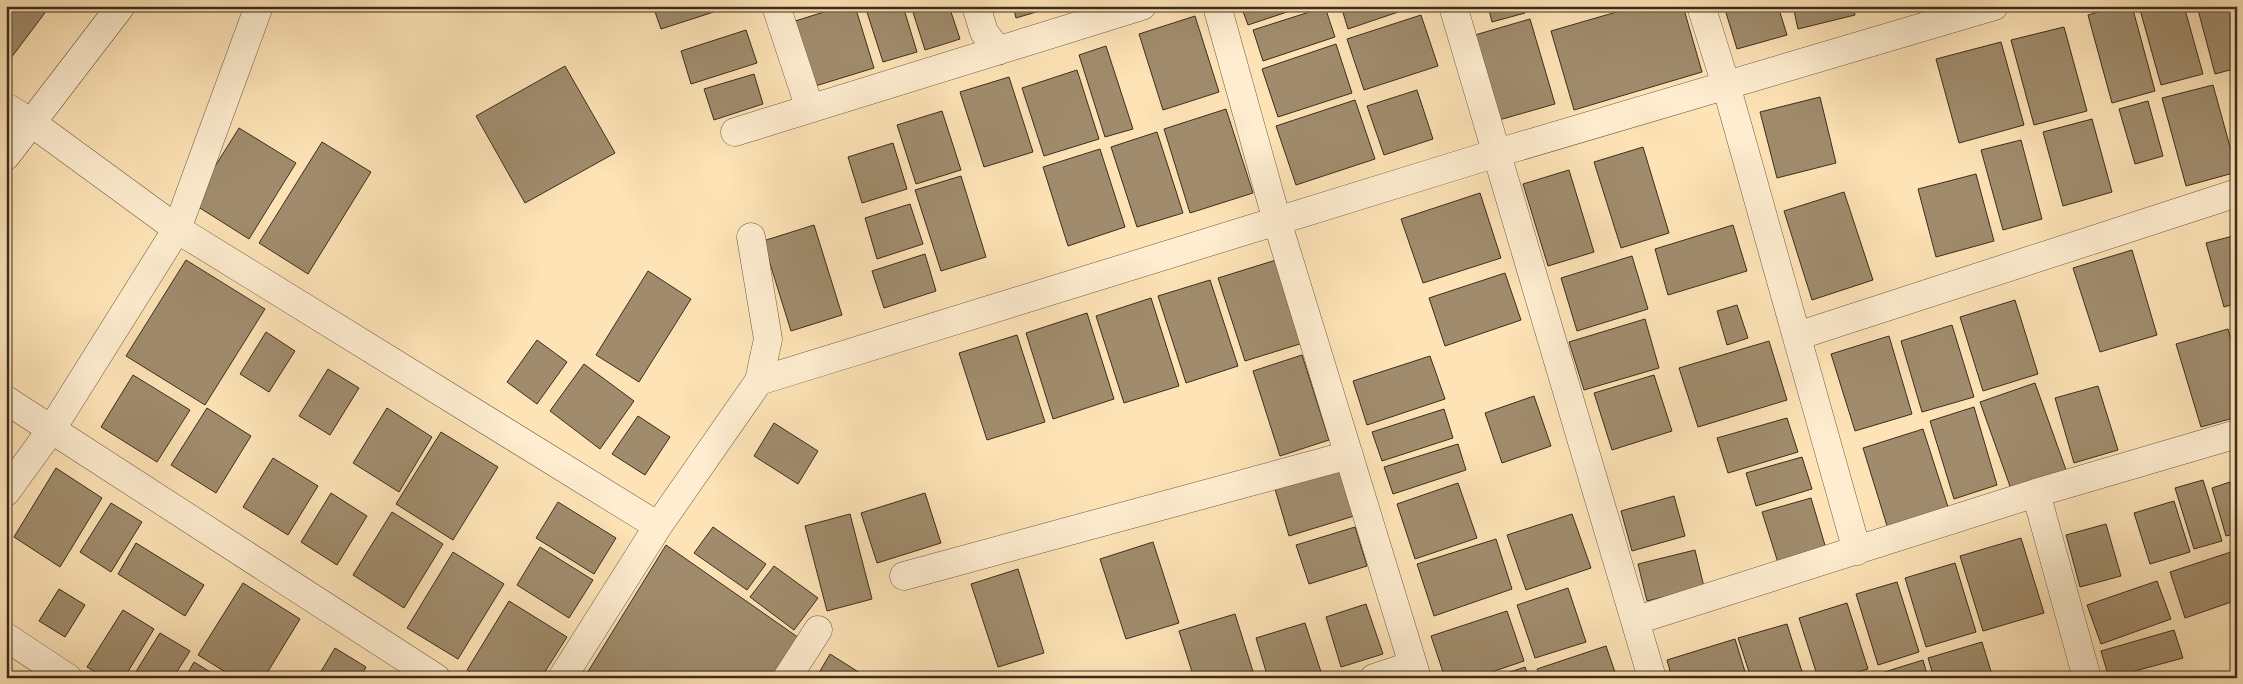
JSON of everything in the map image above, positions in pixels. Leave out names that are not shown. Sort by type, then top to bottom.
[{"type":"street","points":[[6,156],[122,6]]},
{"type":"street","points":[[6,492],[51,430],[177,229],[259,6]]},
{"type":"street","points":[[776,6],[810,109]]},
{"type":"street","points":[[976,6],[984,32],[998,51]]},
{"type":"street","points":[[735,132],[1142,6]]},
{"type":"street","points":[[1216,6],[1277,221],[1415,671],[1374,678]]},
{"type":"street","points":[[1453,6],[1637,620],[1652,678]]},
{"type":"street","points":[[1701,6],[1726,85],[1857,552]]},
{"type":"street","points":[[759,381],[1497,153],[1994,6]]},
{"type":"street","points":[[6,107],[32,123],[177,229],[658,526]]},
{"type":"street","points":[[1797,336],[2237,193]]},
{"type":"street","points":[[562,678],[658,526],[759,381],[768,339],[751,237]]},
{"type":"street","points":[[6,400],[436,678]]},
{"type":"street","points":[[1637,620],[1857,552],[2036,493],[2237,434]]},
{"type":"street","points":[[904,576],[1349,455]]},
{"type":"street","points":[[2036,493],[2087,678]]},
{"type":"street","points":[[787,678],[818,630]]},
{"type":"street","points":[[6,636],[68,678]]},
{"type":"building","points":[[6,6],[50,6],[8,62],[6,61]]},
{"type":"building","points":[[653,6],[722,6],[723,9],[661,29]]},
{"type":"building","points":[[783,6],[812,6],[785,15]]},
{"type":"building","points":[[843,6],[855,6],[874,68],[812,87],[792,22]]},
{"type":"building","points":[[865,6],[903,6],[917,52],[883,62]]},
{"type":"building","points":[[911,6],[949,6],[960,39],[925,50]]},
{"type":"building","points":[[1013,6],[1056,6],[1016,18]]},
{"type":"building","points":[[1241,6],[1305,6],[1248,25]]},
{"type":"building","points":[[1341,6],[1416,6],[1348,29]]},
{"type":"building","points":[[1488,6],[1523,6],[1525,13],[1492,22]]},
{"type":"building","points":[[1637,6],[1683,6],[1702,72],[1574,110],[1551,31]]},
{"type":"building","points":[[1724,6],[1778,6],[1787,35],[1737,49]]},
{"type":"building","points":[[1793,6],[1853,6],[1855,15],[1798,29]]},
{"type":"building","points":[[2119,6],[2132,6],[2155,91],[2112,103],[2088,15]]},
{"type":"building","points":[[2139,6],[2184,6],[2203,74],[2161,85]]},
{"type":"building","points":[[2197,6],[2237,6],[2237,68],[2215,74]]},
{"type":"building","points":[[1325,7],[1335,37],[1263,61],[1253,30]]},
{"type":"building","points":[[1421,15],[1438,66],[1364,90],[1347,39]]},
{"type":"building","points":[[1195,16],[1219,92],[1163,110],[1139,34]]},
{"type":"building","points":[[1530,19],[1555,104],[1499,120],[1475,35]]},
{"type":"building","points":[[2064,27],[2087,111],[2034,125],[2011,40]]},
{"type":"building","points":[[746,30],[757,63],[691,84],[681,51]]},
{"type":"building","points":[[2001,42],[2024,125],[1959,143],[1936,59]]},
{"type":"building","points":[[1336,44],[1352,93],[1278,117],[1262,69]]},
{"type":"building","points":[[1106,46],[1133,129],[1105,137],[1079,55]]},
{"type":"building","points":[[565,66],[615,153],[525,203],[476,116]]},
{"type":"building","points":[[1077,70],[1099,139],[1044,156],[1022,88]]},
{"type":"building","points":[[754,74],[763,104],[714,120],[704,89]]},
{"type":"building","points":[[1009,77],[1033,152],[984,167],[960,92]]},
{"type":"building","points":[[2213,85],[2237,172],[2186,186],[2162,98]]},
{"type":"building","points":[[1417,90],[1433,139],[1384,155],[1367,106]]},
{"type":"building","points":[[1820,97],[1836,163],[1777,178],[1760,112]]},
{"type":"building","points":[[1355,100],[1375,159],[1296,185],[1276,126]]},
{"type":"building","points":[[2148,101],[2163,156],[2135,164],[2119,109]]},
{"type":"building","points":[[1226,109],[1253,193],[1190,213],[1164,129]]},
{"type":"building","points":[[942,111],[961,170],[916,184],[897,125]]},
{"type":"building","points":[[2092,119],[2112,192],[2063,206],[2043,132]]},
{"type":"building","points":[[239,128],[296,163],[249,239],[192,203]]},
{"type":"building","points":[[1157,132],[1183,213],[1137,227],[1111,147]]},
{"type":"building","points":[[2021,140],[2042,219],[2003,230],[1981,150]]},
{"type":"building","points":[[322,142],[371,172],[308,274],[259,243]]},
{"type":"building","points":[[893,143],[907,189],[862,203],[848,157]]},
{"type":"building","points":[[1643,147],[1669,233],[1621,248],[1594,162]]},
{"type":"building","points":[[1100,149],[1125,227],[1068,246],[1043,167]]},
{"type":"building","points":[[1569,170],[1594,252],[1548,266],[1523,184]]},
{"type":"building","points":[[1976,174],[1994,241],[1936,257],[1918,189]]},
{"type":"building","points":[[961,176],[986,257],[941,271],[915,190]]},
{"type":"building","points":[[1844,192],[1873,280],[1812,300],[1784,211]]},
{"type":"building","points":[[1480,193],[1501,258],[1423,283],[1401,219]]},
{"type":"building","points":[[910,204],[923,244],[877,259],[865,218]]},
{"type":"building","points":[[814,225],[842,315],[791,331],[763,241]]},
{"type":"building","points":[[1733,225],[1747,271],[1668,295],[1655,249]]},
{"type":"building","points":[[2237,235],[2237,303],[2224,307],[2206,243]]},
{"type":"building","points":[[2132,250],[2157,335],[2100,352],[2073,268]]},
{"type":"building","points":[[925,254],[936,291],[884,308],[872,271]]},
{"type":"building","points":[[1632,256],[1648,309],[1577,331],[1561,278]]},
{"type":"building","points":[[186,260],[265,309],[205,405],[126,356]]},
{"type":"building","points":[[1276,260],[1303,343],[1245,361],[1218,278]]},
{"type":"building","points":[[648,271],[691,299],[639,382],[596,355]]},
{"type":"building","points":[[1505,273],[1521,320],[1445,346],[1429,298]]},
{"type":"building","points":[[1210,280],[1238,366],[1186,383],[1158,296]]},
{"type":"building","points":[[1151,298],[1179,386],[1124,403],[1096,316]]},
{"type":"building","points":[[2015,300],[2038,374],[1983,391],[1960,317]]},
{"type":"building","points":[[1737,305],[1748,338],[1727,345],[1717,311]]},
{"type":"building","points":[[1087,313],[1114,399],[1053,419],[1026,333]]},
{"type":"building","points":[[1645,319],[1659,368],[1584,390],[1569,342]]},
{"type":"building","points":[[1952,325],[1974,397],[1922,412],[1901,341]]},
{"type":"building","points":[[2228,329],[2237,360],[2237,417],[2201,427],[2176,344]]},
{"type":"building","points":[[266,332],[295,351],[269,392],[240,374]]},
{"type":"building","points":[[1017,335],[1045,422],[987,440],[959,353]]},
{"type":"building","points":[[1889,336],[1912,414],[1855,431],[1831,354]]},
{"type":"building","points":[[537,340],[567,362],[537,404],[507,382]]},
{"type":"building","points":[[1769,341],[1787,400],[1698,427],[1679,368]]},
{"type":"building","points":[[1302,355],[1329,440],[1280,456],[1253,371]]},
{"type":"building","points":[[1430,356],[1445,399],[1367,425],[1353,381]]},
{"type":"building","points":[[584,364],[634,401],[600,449],[550,411]]},
{"type":"building","points":[[328,369],[359,388],[330,435],[299,416]]},
{"type":"building","points":[[133,375],[190,410],[157,462],[101,427]]},
{"type":"building","points":[[1654,375],[1672,431],[1612,450],[1594,393]]},
{"type":"building","points":[[2035,383],[2066,470],[2011,489],[1980,402]]},
{"type":"building","points":[[2098,386],[2118,450],[2074,463],[2055,398]]},
{"type":"building","points":[[1534,396],[1551,446],[1502,463],[1485,413]]},
{"type":"building","points":[[1974,407],[1997,485],[1954,499],[1930,421]]},
{"type":"building","points":[[207,408],[251,436],[216,493],[171,465]]},
{"type":"building","points":[[387,408],[432,437],[399,492],[353,463]]},
{"type":"building","points":[[1444,409],[1453,438],[1382,461],[1372,432]]},
{"type":"building","points":[[638,416],[670,437],[645,475],[612,454]]},
{"type":"building","points":[[1787,418],[1798,452],[1728,473],[1717,438]]},
{"type":"building","points":[[774,423],[818,451],[798,484],[754,456]]},
{"type":"building","points":[[1923,429],[1949,510],[1888,529],[1863,448]]},
{"type":"building","points":[[441,432],[498,467],[453,540],[396,504]]},
{"type":"building","points":[[1458,444],[1466,470],[1393,494],[1384,467]]},
{"type":"building","points":[[1802,457],[1812,489],[1756,506],[1746,473]]},
{"type":"building","points":[[273,458],[318,486],[288,535],[243,507]]},
{"type":"building","points":[[56,468],[102,498],[60,567],[14,537]]},
{"type":"building","points":[[1339,469],[1354,516],[1289,536],[1275,489]]},
{"type":"building","points":[[2203,480],[2222,541],[2194,549],[2175,488]]},
{"type":"building","points":[[2230,482],[2237,503],[2237,533],[2226,536],[2212,488]]},
{"type":"building","points":[[1458,483],[1477,538],[1415,559],[1397,504]]},
{"type":"building","points":[[331,493],[367,516],[337,565],[301,542]]},
{"type":"building","points":[[925,493],[941,543],[877,563],[861,513]]},
{"type":"building","points":[[1674,496],[1685,536],[1632,551],[1621,511]]},
{"type":"building","points":[[1811,498],[1827,552],[1779,566],[1762,512]]},
{"type":"building","points":[[2174,501],[2190,552],[2150,564],[2134,513]]},
{"type":"building","points":[[558,502],[616,538],[594,574],[536,538]]},
{"type":"building","points":[[111,503],[142,522],[111,572],[80,552]]},
{"type":"building","points":[[392,512],[443,544],[404,608],[353,575]]},
{"type":"building","points":[[850,514],[872,599],[827,611],[805,526]]},
{"type":"building","points":[[1572,514],[1591,568],[1526,590],[1507,535]]},
{"type":"building","points":[[2106,524],[2121,576],[2080,587],[2066,535]]},
{"type":"building","points":[[713,527],[766,564],[747,590],[694,553]]},
{"type":"building","points":[[1355,527],[1367,566],[1309,584],[1296,545]]},
{"type":"building","points":[[2021,538],[2044,613],[1983,631],[1960,556]]},
{"type":"building","points":[[1496,539],[1512,589],[1434,616],[1417,564]]},
{"type":"building","points":[[1153,542],[1179,623],[1126,639],[1100,559]]},
{"type":"building","points":[[136,543],[204,585],[185,616],[118,574]]},
{"type":"building","points":[[666,545],[799,638],[773,678],[584,678]]},
{"type":"building","points":[[540,547],[593,580],[569,618],[517,585]]},
{"type":"building","points":[[1695,550],[1704,587],[1647,601],[1638,564]]},
{"type":"building","points":[[2237,550],[2237,600],[2185,618],[2170,572]]},
{"type":"building","points":[[453,552],[504,584],[458,659],[407,628]]},
{"type":"building","points":[[1955,563],[1976,632],[1926,647],[1905,578]]},
{"type":"building","points":[[774,566],[818,598],[794,630],[750,597]]},
{"type":"building","points":[[1018,569],[1044,653],[998,667],[971,584]]},
{"type":"building","points":[[2157,581],[2171,619],[2101,644],[2087,605]]},
{"type":"building","points":[[1897,582],[1919,652],[1878,665],[1856,594]]},
{"type":"building","points":[[243,583],[300,619],[264,678],[235,678],[198,655]]},
{"type":"building","points":[[1568,588],[1586,642],[1535,658],[1517,605]]},
{"type":"building","points":[[59,589],[85,605],[65,637],[39,621]]},
{"type":"building","points":[[509,601],[567,637],[541,678],[480,678],[467,670]]},
{"type":"building","points":[[1847,603],[1868,669],[1839,678],[1818,678],[1799,618]]},
{"type":"building","points":[[1366,604],[1383,654],[1341,667],[1326,617]]},
{"type":"building","points":[[123,610],[154,629],[124,678],[105,678],[87,667]]},
{"type":"building","points":[[1507,611],[1524,661],[1474,678],[1445,678],[1431,636]]},
{"type":"building","points":[[1235,614],[1255,678],[1194,678],[1179,631]]},
{"type":"building","points":[[1305,623],[1323,678],[1268,678],[1256,638]]},
{"type":"building","points":[[1787,624],[1804,678],[1751,678],[1738,638]]},
{"type":"building","points":[[2174,630],[2183,658],[2109,678],[2101,651]]},
{"type":"building","points":[[160,633],[190,651],[173,678],[132,678]]},
{"type":"building","points":[[1735,639],[1747,678],[1672,678],[1667,660]]},
{"type":"building","points":[[1982,642],[1993,678],[1934,678],[1928,658]]},
{"type":"building","points":[[1606,646],[1617,678],[1540,678],[1537,669]]},
{"type":"building","points":[[335,648],[366,667],[360,678],[317,678]]},
{"type":"building","points":[[830,654],[868,678],[816,678]]},
{"type":"building","points":[[1923,660],[1928,678],[1865,678]]},
{"type":"building","points":[[194,662],[220,678],[185,678]]},
{"type":"building","points":[[1525,667],[1529,678],[1492,678]]},
{"type":"building","points":[[2237,671],[2237,678],[2213,677]]}]
